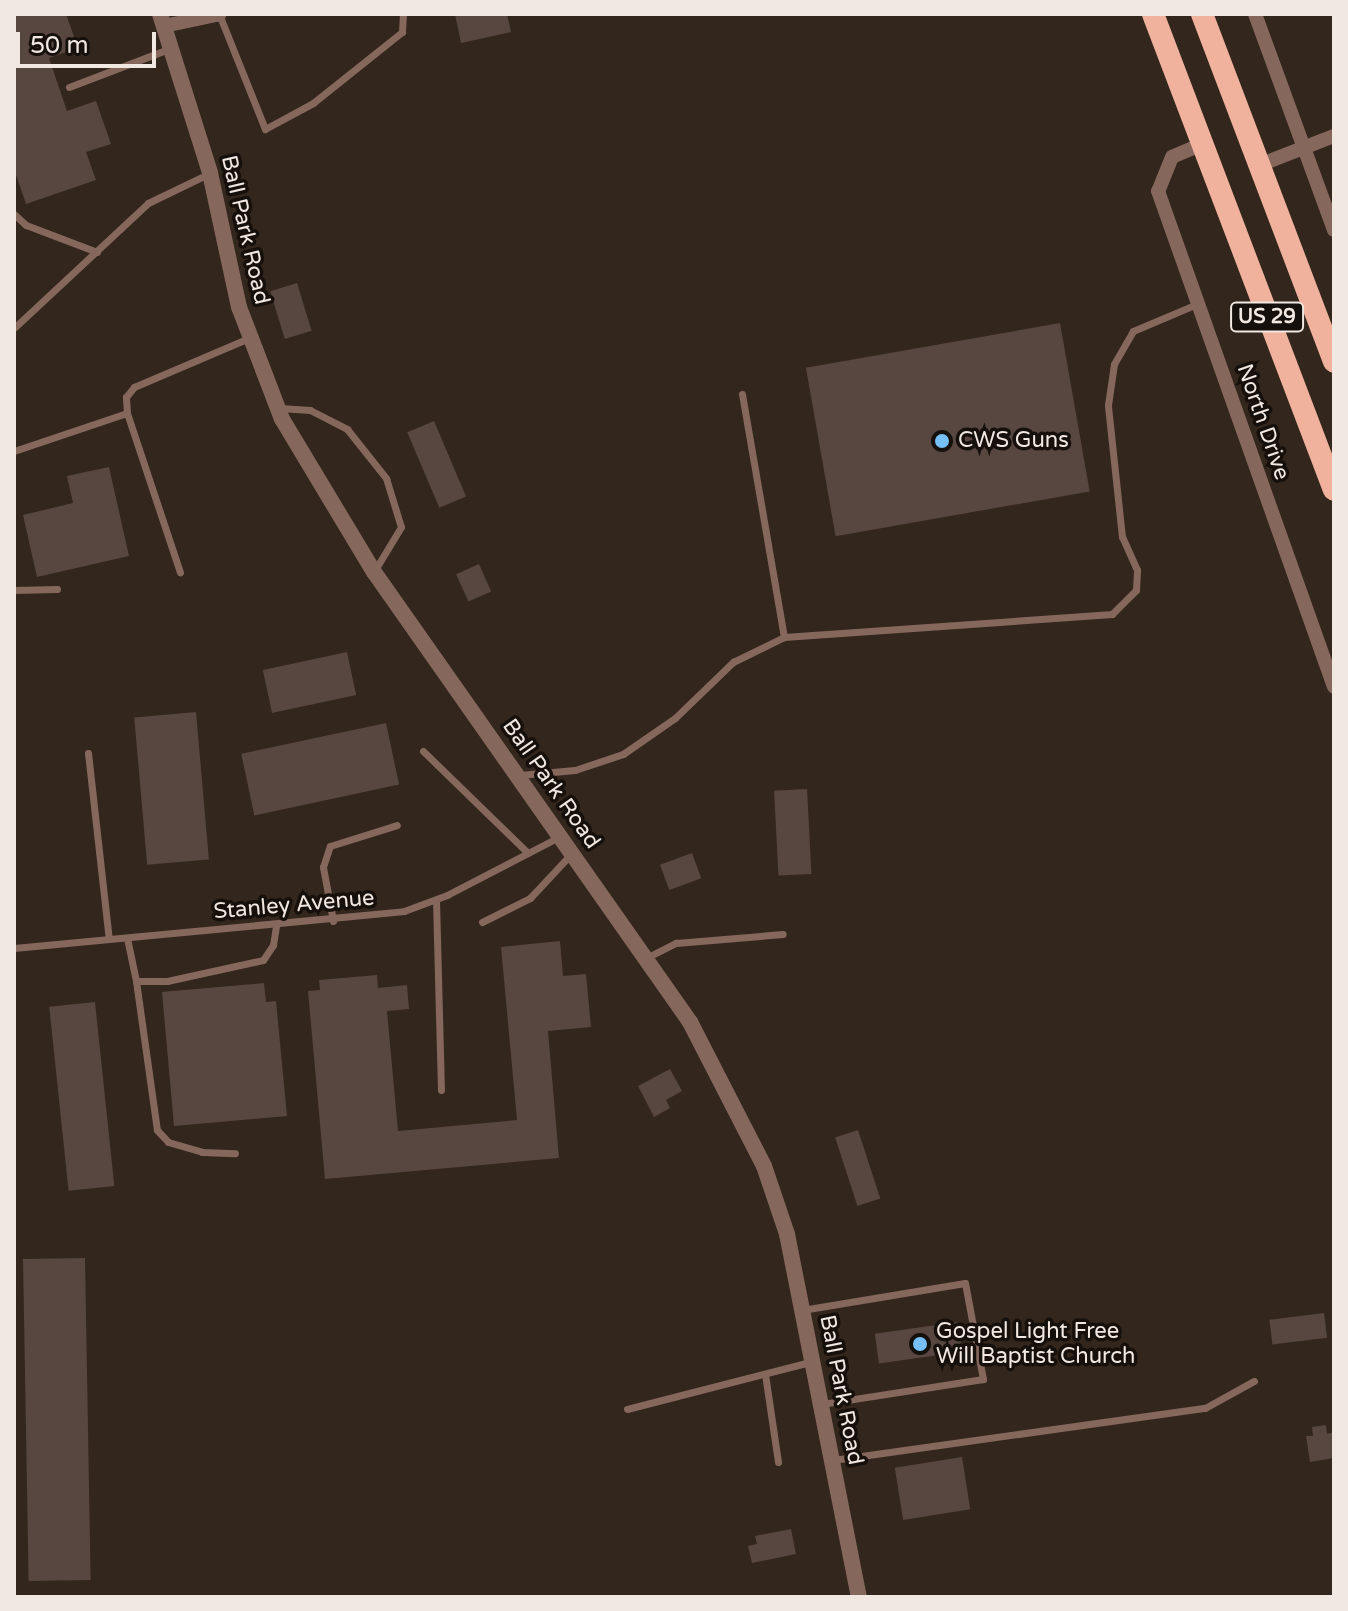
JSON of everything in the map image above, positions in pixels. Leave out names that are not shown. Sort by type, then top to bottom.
[{"type":"highway","name":"US 29","points":[[1153,14],[1200,145],[1334,490]]},
{"type":"highway","name":"US 29","points":[[1202,14],[1262,164],[1334,362]]},
{"type":"street","points":[[162,20],[219,14]]},
{"type":"street","points":[[1255,14],[1334,230]]},
{"type":"street","name":"Ball Park Road","points":[[162,20],[210,173],[249,338],[277,408],[333,511],[374,572],[690,1022],[764,1166],[787,1234],[859,1597]]},
{"type":"street","points":[[1262,164],[1334,136]]},
{"type":"street","name":"North Drive","points":[[1200,145],[1172,157],[1158,191],[1334,687]]},
{"type":"lane","points":[[219,14],[265,129],[313,103],[402,32],[403,14]]},
{"type":"lane","points":[[69,87],[171,48]]},
{"type":"lane","points":[[14,328],[148,203],[210,173]]},
{"type":"lane","points":[[14,214],[26,225],[97,252]]},
{"type":"lane","points":[[517,775],[575,770],[623,754],[675,718],[733,662],[784,637],[1112,614],[1128,602],[1136,590],[1137,570],[1122,537],[1108,405],[1114,364],[1133,331],[1198,304]]},
{"type":"lane","points":[[180,572],[127,413],[126,397],[134,387],[249,338]]},
{"type":"lane","points":[[742,394],[784,637]]},
{"type":"lane","points":[[277,408],[310,410],[347,429],[386,478],[401,527],[374,572]]},
{"type":"lane","points":[[14,451],[127,413]]},
{"type":"lane","points":[[14,590],[57,589]]},
{"type":"lane","points":[[423,751],[528,853]]},
{"type":"lane","points":[[88,753],[109,939]]},
{"type":"lane","points":[[333,921],[323,867],[330,846],[397,825]]},
{"type":"lane","name":"Stanley Avenue","points":[[14,948],[333,921],[404,911],[436,900],[561,836]]},
{"type":"lane","points":[[482,922],[530,898],[572,852]]},
{"type":"lane","points":[[436,900],[441,1090]]},
{"type":"lane","points":[[136,981],[167,981],[247,967],[263,960],[273,945],[276,925]]},
{"type":"lane","points":[[646,958],[676,943],[783,934]]},
{"type":"lane","points":[[127,938],[157,1130],[168,1142],[202,1152],[235,1153]]},
{"type":"lane","points":[[802,1310],[965,1283],[983,1379],[821,1404]]},
{"type":"lane","points":[[627,1409],[812,1361]]},
{"type":"lane","points":[[765,1374],[778,1462]]},
{"type":"lane","points":[[833,1460],[1205,1408],[1254,1381]]},
{"type":"building","points":[[14,14],[66,14],[78,48],[49,58],[67,111],[96,101],[111,144],[86,152],[96,180],[26,204],[14,169]]},
{"type":"building","points":[[455,14],[507,14],[511,32],[461,43]]},
{"type":"building","points":[[297,283],[312,331],[285,339],[270,291]]},
{"type":"building","points":[[1060,323],[1090,491],[836,536],[806,368]]},
{"type":"building","points":[[434,421],[466,496],[439,508],[407,432]]},
{"type":"building","points":[[109,467],[129,556],[37,577],[23,515],[73,503],[67,476]]},
{"type":"building","points":[[479,564],[491,591],[468,602],[456,574]]},
{"type":"building","points":[[347,652],[356,695],[272,713],[263,670]]},
{"type":"building","points":[[196,712],[209,859],[147,865],[134,717]]},
{"type":"building","points":[[386,723],[399,785],[254,815],[241,754]]},
{"type":"building","points":[[807,789],[811,874],[778,876],[774,791]]},
{"type":"building","points":[[692,853],[701,878],[669,890],[660,865]]},
{"type":"building","points":[[560,941],[563,976],[586,974],[591,1027],[548,1031],[559,1158],[325,1179],[308,991],[320,990],[319,980],[377,975],[378,988],[407,985],[409,1009],[387,1011],[398,1131],[517,1120],[501,947]]},
{"type":"building","points":[[264,983],[266,1002],[276,1001],[287,1116],[174,1126],[162,992]]},
{"type":"building","points":[[95,1002],[114,1186],[69,1191],[49,1007]]},
{"type":"building","points":[[670,1069],[682,1091],[666,1100],[670,1108],[654,1117],[638,1086]]},
{"type":"building","points":[[858,1130],[880,1198],[857,1206],[835,1137]]},
{"type":"building","points":[[85,1258],[91,1580],[29,1581],[23,1259]]},
{"type":"building","points":[[1324,1313],[1327,1338],[1272,1345],[1269,1320]]},
{"type":"building","points":[[958,1322],[962,1352],[879,1363],[875,1334]]},
{"type":"building","points":[[1326,1425],[1327,1434],[1334,1432],[1334,1458],[1310,1462],[1306,1436],[1313,1436],[1312,1427]]},
{"type":"building","points":[[962,1457],[970,1509],[903,1520],[895,1468]]},
{"type":"building","points":[[791,1529],[796,1554],[752,1563],[748,1546],[757,1544],[755,1536]]},
{"type":"place","name":"CWS Guns","points":[[942,441]]},
{"type":"place","name":"Gospel Light Free Will Baptist Church","points":[[920,1344]]}]
